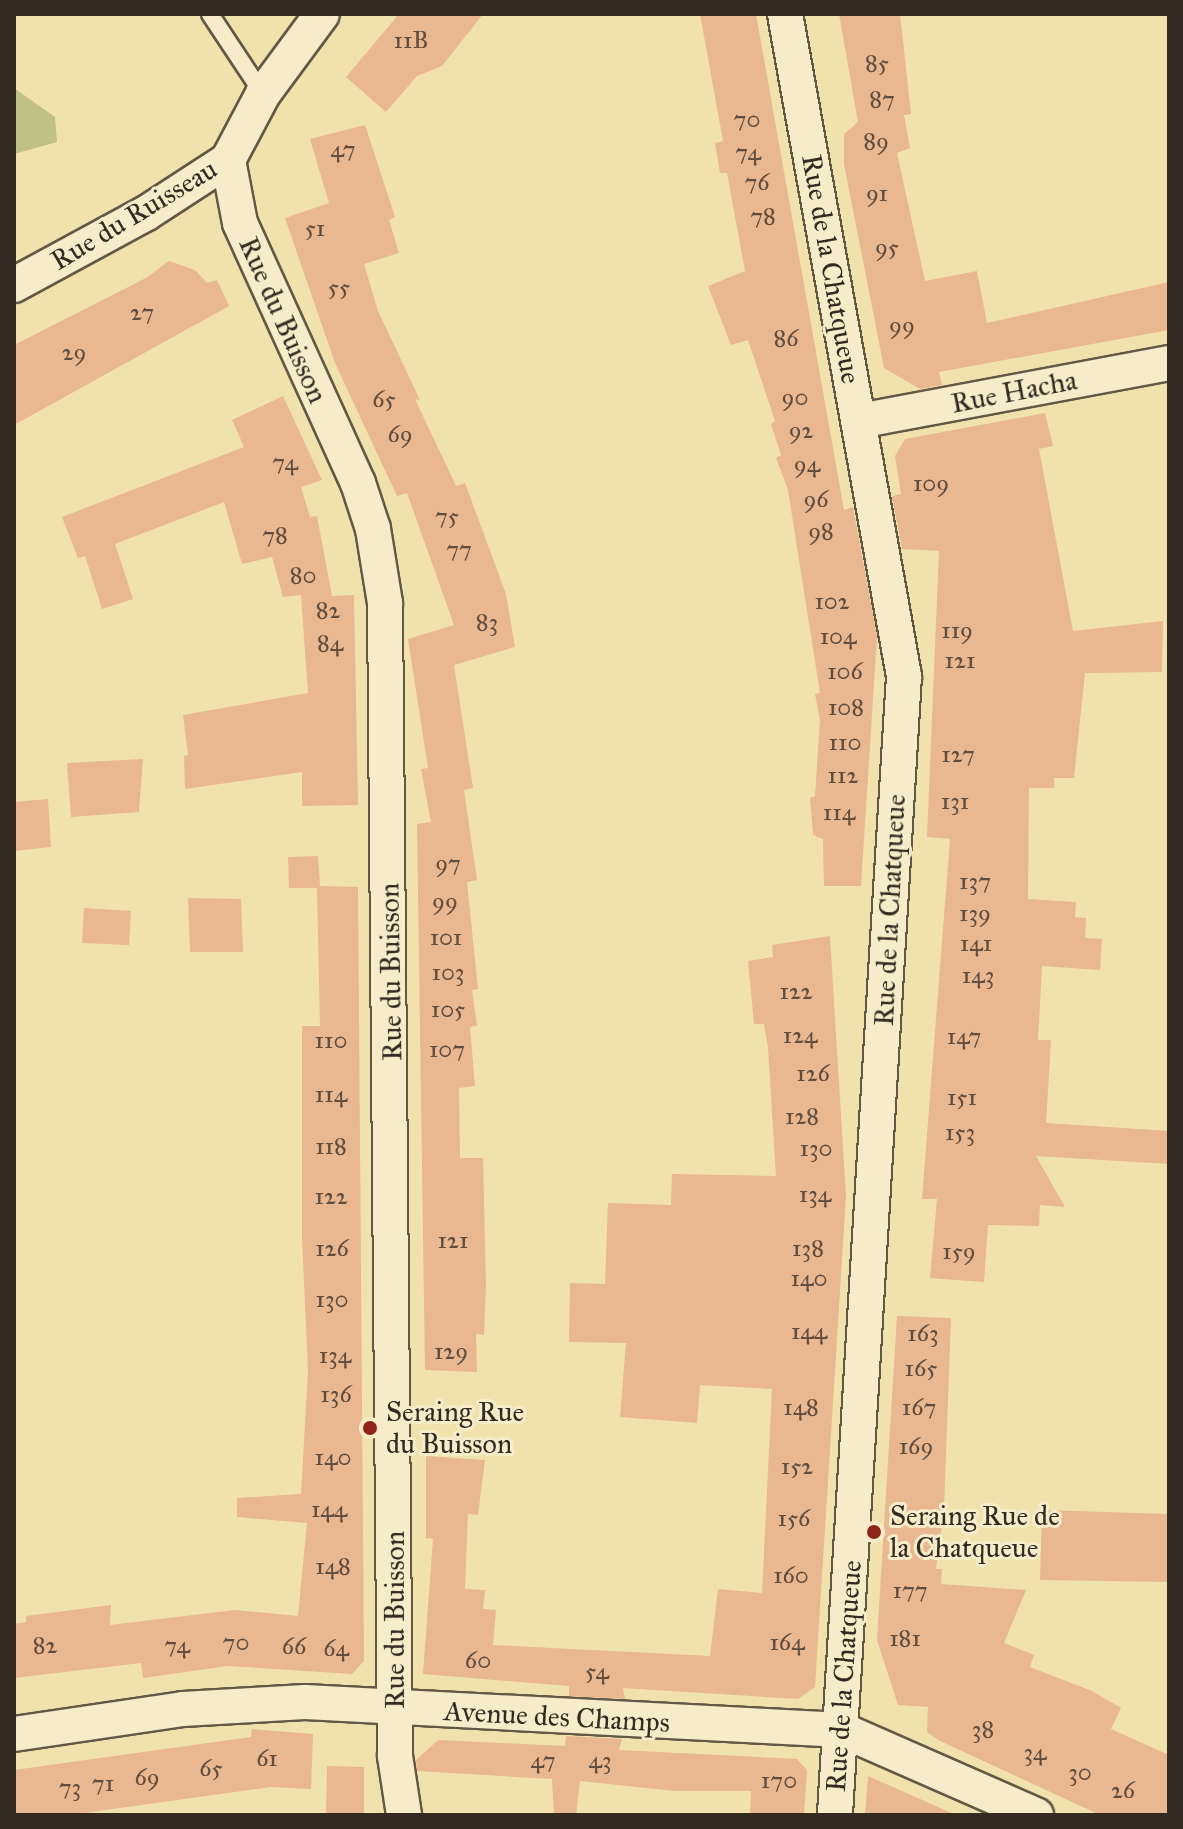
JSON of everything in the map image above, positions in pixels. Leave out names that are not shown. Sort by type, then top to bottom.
[{"type":"street","name":"Rue du Ruisseau","points":[[14,285],[145,214],[228,160],[263,94],[322,14]]},
{"type":"street","name":"Rue de la Chatqueue","points":[[785,14],[904,676],[835,1815]]},
{"type":"street","name":"Rue du Buisson","points":[[228,160],[240,223],[358,483],[373,529],[385,603],[395,1756],[404,1815]]},
{"type":"street","name":"Rue Hacha","points":[[859,421],[1169,363]]},
{"type":"street","name":"Avenue des Champs","points":[[14,1734],[183,1709],[305,1702],[842,1730],[1036,1815]]},
{"type":"lane","points":[[210,14],[263,94]]},
{"type":"green space","points":[[14,88],[55,117],[57,142],[14,154]]},
{"type":"building","points":[[399,14],[483,14],[442,66],[417,76],[386,112],[346,77]]},
{"type":"building","points":[[700,14],[756,14],[844,510],[853,507],[877,636],[861,886],[824,886],[823,839],[813,835],[810,798],[815,796],[820,720],[815,694],[820,693],[788,490],[776,458],[781,455],[771,424],[775,421],[748,340],[731,345],[708,286],[745,271],[727,173],[720,173],[715,143],[723,141]]},
{"type":"building","points":[[839,14],[900,14],[911,114],[904,115],[910,148],[897,153],[925,281],[977,271],[987,323],[1169,282],[1169,330],[939,372],[942,385],[920,389],[884,368],[844,164],[844,134],[858,122]]},
{"type":"building","points":[[365,125],[395,217],[389,220],[399,253],[364,264],[378,311],[420,400],[415,399],[456,486],[465,483],[506,594],[515,647],[454,665],[473,788],[464,790],[477,880],[467,882],[478,989],[472,990],[477,1026],[470,1027],[475,1086],[459,1088],[460,1158],[483,1158],[486,1284],[484,1335],[476,1334],[477,1372],[425,1370],[417,824],[431,822],[421,769],[428,768],[408,639],[454,625],[407,493],[397,496],[335,363],[285,218],[329,203],[310,139]]},
{"type":"building","points":[[169,261],[195,270],[207,283],[217,280],[229,306],[14,425],[14,345],[146,278]]},
{"type":"building","points":[[283,396],[322,480],[301,487],[310,517],[317,516],[332,596],[354,595],[358,805],[302,806],[302,772],[185,789],[184,756],[188,755],[183,715],[308,693],[301,595],[283,597],[272,557],[242,564],[224,502],[115,544],[133,599],[102,609],[85,556],[78,558],[62,517],[244,447],[232,420]]},
{"type":"building","points":[[1045,413],[1053,446],[1039,449],[1073,631],[1163,621],[1162,672],[1085,673],[1074,778],[1054,778],[1054,788],[1029,788],[1028,899],[1076,902],[1075,917],[1086,918],[1085,938],[1102,939],[1100,970],[1042,966],[1038,1040],[1051,1040],[1046,1123],[1169,1131],[1169,1164],[1036,1156],[1065,1207],[1040,1205],[1039,1226],[988,1225],[984,1282],[930,1278],[937,1199],[922,1199],[950,839],[927,837],[939,551],[902,549],[892,496],[901,494],[895,456],[905,439]]},
{"type":"building","points":[[143,759],[139,812],[71,817],[67,763]]},
{"type":"building","points":[[48,799],[51,847],[14,851],[14,802]]},
{"type":"building","points":[[318,856],[320,886],[358,887],[364,1661],[352,1674],[228,1666],[143,1678],[141,1663],[14,1678],[14,1624],[26,1622],[26,1616],[111,1605],[110,1625],[235,1610],[298,1616],[307,1523],[237,1517],[237,1498],[301,1494],[308,1371],[302,1237],[302,1026],[320,1026],[317,888],[289,888],[288,857]]},
{"type":"building","points":[[188,898],[241,899],[243,952],[190,952]]},
{"type":"building","points":[[84,908],[131,911],[129,945],[82,943]]},
{"type":"building","points":[[830,936],[846,1196],[815,1687],[798,1699],[623,1688],[625,1699],[569,1696],[569,1686],[423,1674],[433,1539],[426,1538],[426,1456],[485,1460],[478,1515],[468,1514],[465,1589],[485,1590],[483,1609],[496,1610],[493,1645],[710,1656],[718,1589],[762,1593],[772,1389],[700,1385],[697,1423],[620,1417],[626,1343],[569,1342],[570,1283],[605,1284],[608,1203],[671,1205],[672,1174],[776,1176],[768,1048],[764,1024],[754,1024],[748,961],[773,957],[772,945]]},
{"type":"building","points":[[897,1316],[951,1318],[944,1508],[936,1569],[942,1569],[941,1584],[1026,1590],[1004,1643],[1034,1655],[1030,1667],[1092,1691],[1121,1708],[1111,1729],[1169,1755],[1169,1815],[1100,1815],[940,1741],[927,1732],[928,1707],[898,1705],[877,1640]]},
{"type":"building","points":[[1042,1510],[1169,1514],[1169,1582],[1040,1580]]},
{"type":"building","points":[[252,1729],[313,1734],[311,1789],[271,1787],[70,1815],[14,1815],[14,1770],[251,1737]]},
{"type":"building","points":[[566,1736],[622,1739],[619,1750],[797,1759],[807,1770],[804,1815],[750,1815],[751,1791],[675,1791],[580,1781],[576,1815],[554,1815],[552,1779],[417,1771],[416,1760],[438,1740],[565,1746]]},
{"type":"building","points":[[327,1766],[364,1767],[364,1815],[326,1815]]},
{"type":"building","points":[[868,1776],[956,1815],[865,1815]]},
{"type":"place","name":"Seraing Rue du Buisson","points":[[370,1428]]},
{"type":"place","name":"Seraing Rue de la Chatqueue","points":[[874,1532]]}]
